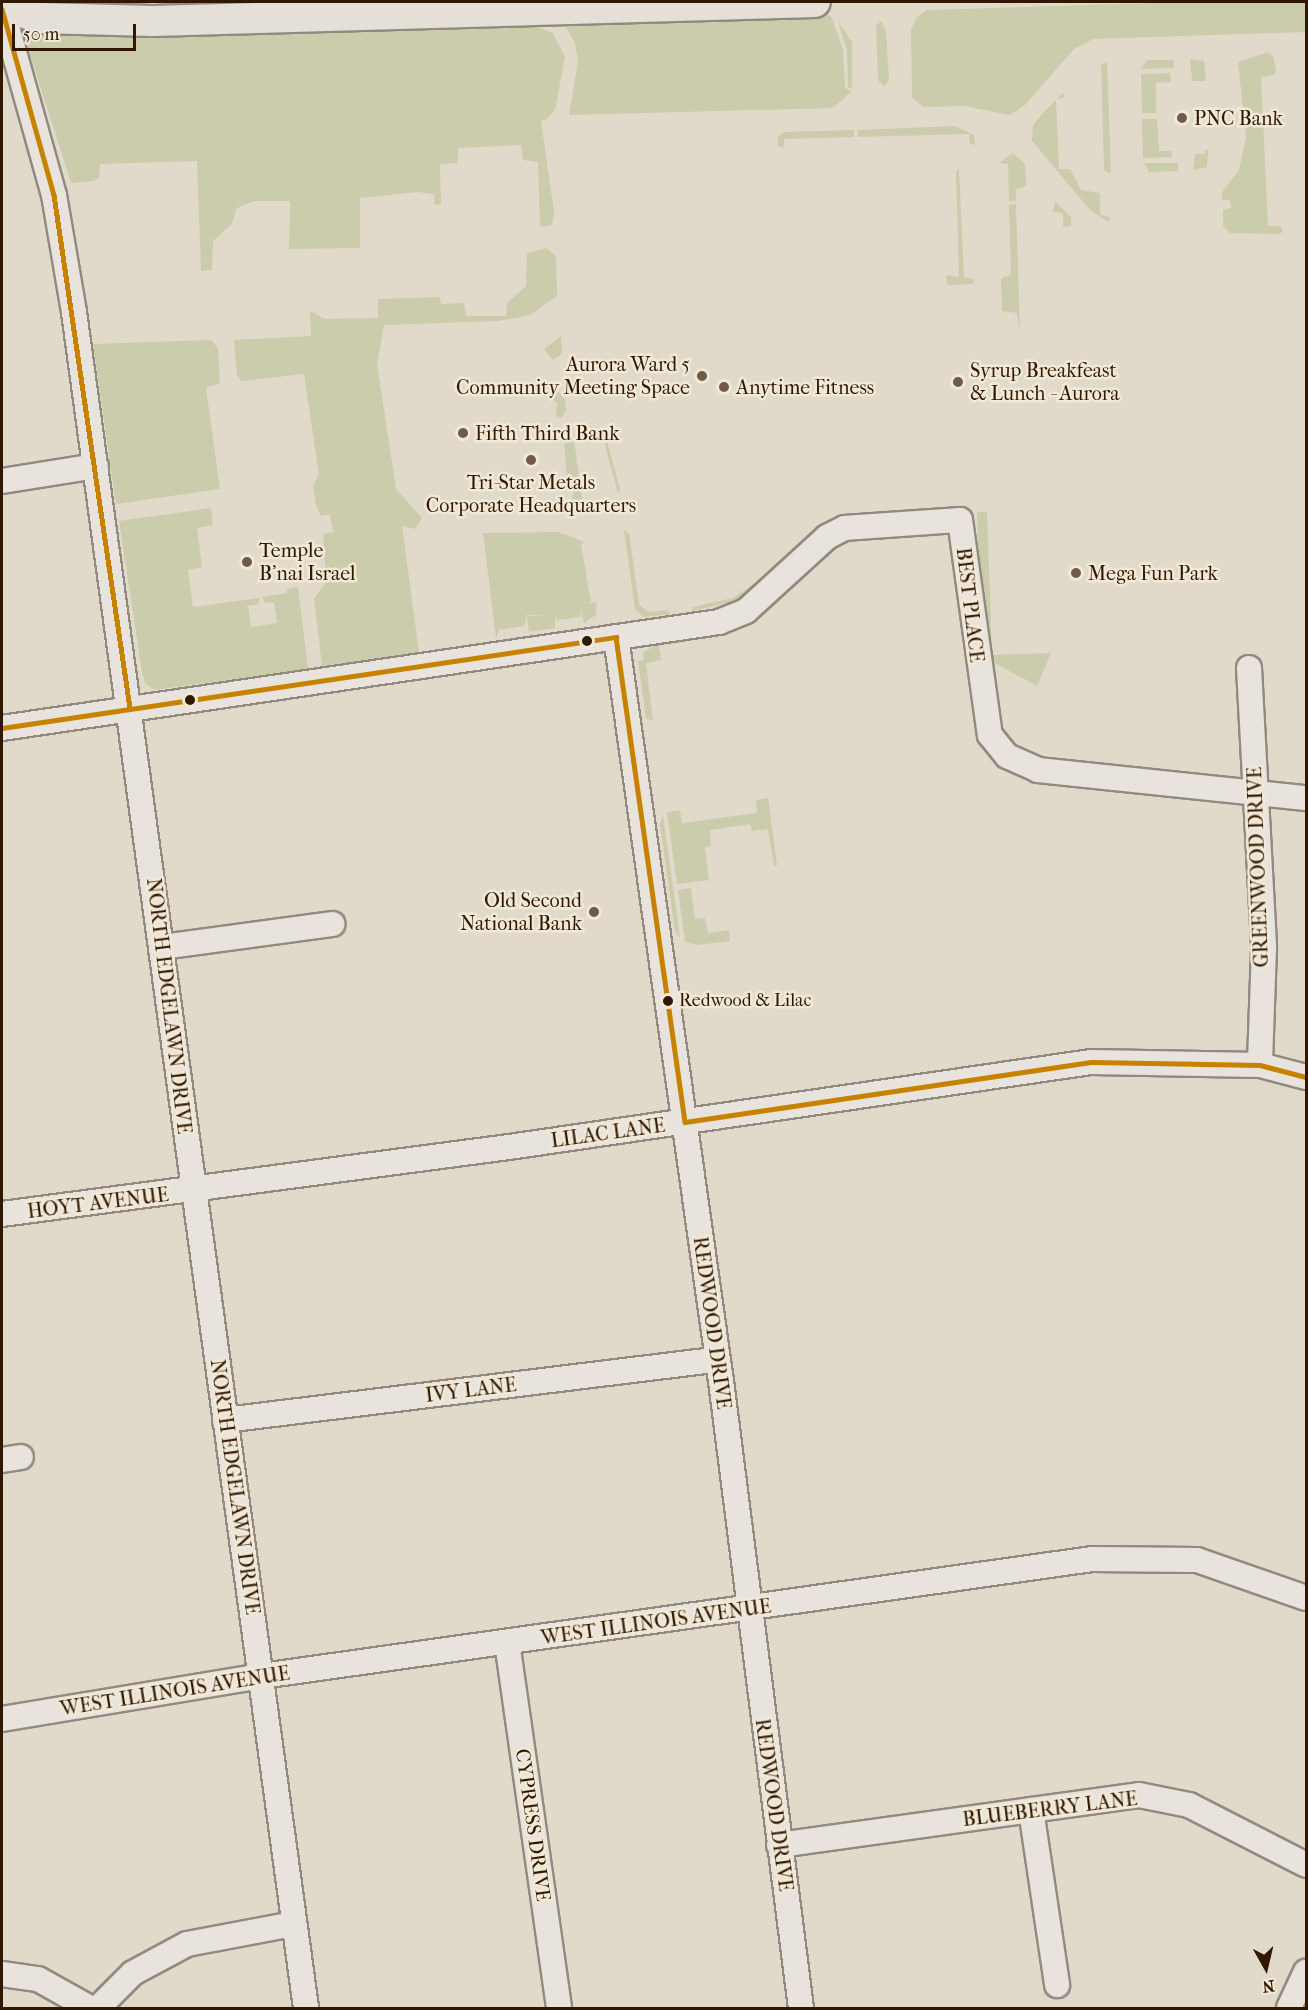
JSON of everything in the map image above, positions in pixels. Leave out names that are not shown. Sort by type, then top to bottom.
[{"type":"main road","points":[[2,7],[10,2]]},
{"type":"main road","points":[[309,18],[324,6],[359,2]]},
{"type":"main road","points":[[2,7],[40,18],[153,21],[815,2]]},
{"type":"street","name":"NORTH EDGELAWN DRIVE","points":[[2,7],[54,195],[96,466],[306,2008]]},
{"type":"street","points":[[2,481],[96,466]]},
{"type":"street","name":"BEST PLACE","points":[[616,638],[718,622],[746,611],[827,537],[845,528],[960,520],[990,735],[1007,756],[1038,770],[1256,790],[1306,798]]},
{"type":"street","points":[[2,728],[616,638]]},
{"type":"street","name":"REDWOOD DRIVE","points":[[616,638],[685,1122],[747,1610],[801,2008]]},
{"type":"street","name":"GREENWOOD DRIVE","points":[[1249,668],[1264,948],[1260,1065]]},
{"type":"street","points":[[162,947],[332,924]]},
{"type":"street","name":"LILAC LANE","points":[[194,1191],[1091,1062],[1260,1065],[1306,1077]]},
{"type":"street","name":"HOYT AVENUE","points":[[2,1215],[194,1191]]},
{"type":"street","name":"IVY LANE","points":[[225,1420],[717,1360]]},
{"type":"street","name":"WEST ILLINOIS AVENUE","points":[[2,1719],[262,1676],[747,1610],[1092,1559],[1197,1560],[1306,1598]]},
{"type":"street","name":"CYPRESS DRIVE","points":[[507,1642],[559,2008]]},
{"type":"street","name":"BLUEBERRY LANE","points":[[779,1845],[1139,1795],[1189,1805],[1306,1865]]},
{"type":"street","points":[[1031,1810],[1057,1984]]},
{"type":"street","points":[[98,2008],[133,1973],[188,1944],[293,1924]]},
{"type":"street","points":[[1289,2008],[1306,1972]]},
{"type":"street","points":[[2,1974],[38,1979],[90,2008]]},
{"type":"green space","points":[[1183,2],[1306,2],[1306,32],[1093,39],[1074,49],[1025,105],[1010,115],[964,106],[923,107],[912,97],[911,29],[917,17],[927,10]]},
{"type":"green space","points":[[823,14],[831,16],[843,49],[845,88],[851,92],[833,108],[569,115],[578,61],[575,43],[563,23]]},
{"type":"green space","points":[[838,21],[852,42],[852,88],[848,87],[847,51]]},
{"type":"green space","points":[[881,21],[886,31],[889,80],[884,87],[878,80],[876,26]]},
{"type":"green space","points":[[528,23],[553,33],[565,57],[555,110],[547,119],[541,121],[554,212],[552,225],[540,227],[538,162],[523,160],[521,145],[458,148],[458,163],[440,164],[441,204],[435,205],[434,194],[418,192],[360,198],[360,248],[289,249],[290,201],[254,201],[237,208],[231,225],[213,241],[212,270],[201,271],[197,161],[100,164],[99,177],[94,181],[71,183],[28,48],[35,30]]},
{"type":"green space","points":[[1268,52],[1273,56],[1276,70],[1274,75],[1261,77],[1268,226],[1280,226],[1283,230],[1280,234],[1230,233],[1223,226],[1223,210],[1231,208],[1230,200],[1222,200],[1222,192],[1239,170],[1246,137],[1238,62]]},
{"type":"green space","points":[[1190,59],[1204,61],[1206,81],[1192,81]]},
{"type":"green space","points":[[1147,60],[1174,60],[1174,68],[1141,69]]},
{"type":"green space","points":[[1107,62],[1111,171],[1109,173],[1104,170],[1101,65]]},
{"type":"green space","points":[[1170,73],[1171,82],[1156,83],[1156,113],[1142,113],[1141,74]]},
{"type":"green space","points":[[1056,100],[1059,169],[1070,169],[1081,190],[1100,193],[1100,215],[1110,217],[1109,222],[1091,211],[1032,141],[1033,125]]},
{"type":"green space","points":[[1142,119],[1157,119],[1159,151],[1172,151],[1172,157],[1143,158]]},
{"type":"green space","points":[[955,126],[974,135],[975,145],[970,144],[969,134],[858,137],[858,130]]},
{"type":"green space","points":[[854,130],[854,137],[784,139],[784,148],[777,146],[778,137],[784,132]]},
{"type":"green space","points":[[1205,150],[1208,150],[1207,167],[1193,170],[1195,154],[1205,154]]},
{"type":"green space","points":[[1013,153],[1025,164],[1026,186],[1016,189],[1016,201],[1009,201],[1008,164],[999,163]]},
{"type":"green space","points":[[1144,163],[1178,163],[1178,171],[1149,172]]},
{"type":"green space","points":[[959,168],[964,277],[975,280],[972,284],[948,285],[946,275],[959,277],[956,172]]},
{"type":"green space","points":[[1055,201],[1071,217],[1071,226],[1063,227],[1063,213],[1053,212]]},
{"type":"green space","points":[[1016,204],[1020,333],[1017,313],[1002,311],[1001,278],[1011,275],[1009,205]]},
{"type":"green space","points":[[546,248],[556,256],[557,296],[530,315],[498,321],[384,325],[377,364],[396,489],[422,518],[415,529],[402,526],[419,653],[322,666],[314,599],[326,582],[323,534],[333,532],[330,514],[321,516],[316,505],[313,485],[319,475],[304,374],[241,381],[237,375],[234,340],[311,336],[310,311],[325,319],[378,318],[378,299],[440,297],[441,304],[464,303],[466,316],[506,316],[507,303],[526,286],[527,253]]},
{"type":"green space","points":[[561,336],[562,354],[553,360],[544,349]]},
{"type":"green space","points":[[211,340],[218,348],[220,383],[206,388],[220,489],[116,504],[93,344]]},
{"type":"green space","points":[[548,381],[565,399],[566,411],[561,418],[556,416],[557,403],[537,386]]},
{"type":"green space","points":[[548,433],[574,440],[583,508],[572,500],[575,481],[567,479],[564,441],[541,441],[540,436]]},
{"type":"green space","points":[[606,437],[620,489],[618,493],[606,449]]},
{"type":"green space","points":[[211,508],[213,525],[197,528],[202,567],[188,570],[193,607],[259,598],[259,604],[248,606],[251,627],[277,623],[274,602],[265,603],[262,597],[287,593],[286,589],[298,587],[308,669],[154,690],[145,683],[142,672],[119,521]]},
{"type":"green space","points":[[977,512],[987,512],[992,655],[1051,653],[1037,686],[991,661],[979,578]]},
{"type":"green space","points":[[624,530],[629,533],[639,605],[649,612],[667,610],[671,614],[644,617],[635,609]]},
{"type":"green space","points":[[558,532],[584,542],[581,545],[591,602],[580,604],[597,602],[596,615],[584,623],[580,607],[581,617],[557,620],[555,616],[555,628],[529,632],[527,616],[555,615],[527,615],[524,626],[499,630],[496,639],[483,533]]},
{"type":"green space","points":[[767,575],[736,601],[692,611],[693,607],[733,598]]},
{"type":"green space","points":[[728,634],[659,646],[661,660],[646,663],[653,721],[646,718],[638,661],[644,660],[643,652],[658,644]]},
{"type":"green space","points":[[768,798],[777,865],[774,866],[768,829],[752,831],[750,824],[710,830],[711,846],[705,847],[709,880],[677,884],[667,812],[680,810],[682,823],[757,813],[756,800]]},
{"type":"green space","points":[[663,815],[680,938],[675,931],[660,824]]},
{"type":"green space","points":[[691,888],[695,919],[705,918],[708,933],[729,930],[730,941],[697,945],[685,942],[678,890]]},
{"type":"transit line","points":[[2,9],[54,195],[130,708]]},
{"type":"transit line","points":[[616,637],[685,1122]]},
{"type":"transit line","points":[[2,728],[616,637]]},
{"type":"transit line","points":[[685,1122],[1091,1062],[1260,1065],[1306,1077]]},
{"type":"place","name":"PNC Bank","points":[[1182,118]]},
{"type":"place","name":"Aurora Ward 5 Community Meeting Space","points":[[702,376]]},
{"type":"place","name":"Syrup Breakfeast & Lunch - Aurora","points":[[958,382]]},
{"type":"place","name":"Anytime Fitness","points":[[724,387]]},
{"type":"place","name":"Fifth Third Bank","points":[[463,433]]},
{"type":"place","name":"Tri-Star Metals Corporate Headquarters","points":[[531,460]]},
{"type":"place","name":"Temple B'nai Israel","points":[[247,562]]},
{"type":"place","name":"Mega Fun Park","points":[[1076,573]]},
{"type":"place","name":"Old Second National Bank","points":[[594,912]]},
{"type":"place","name":"Redwood & Lilac","points":[[668,1001]]}]
